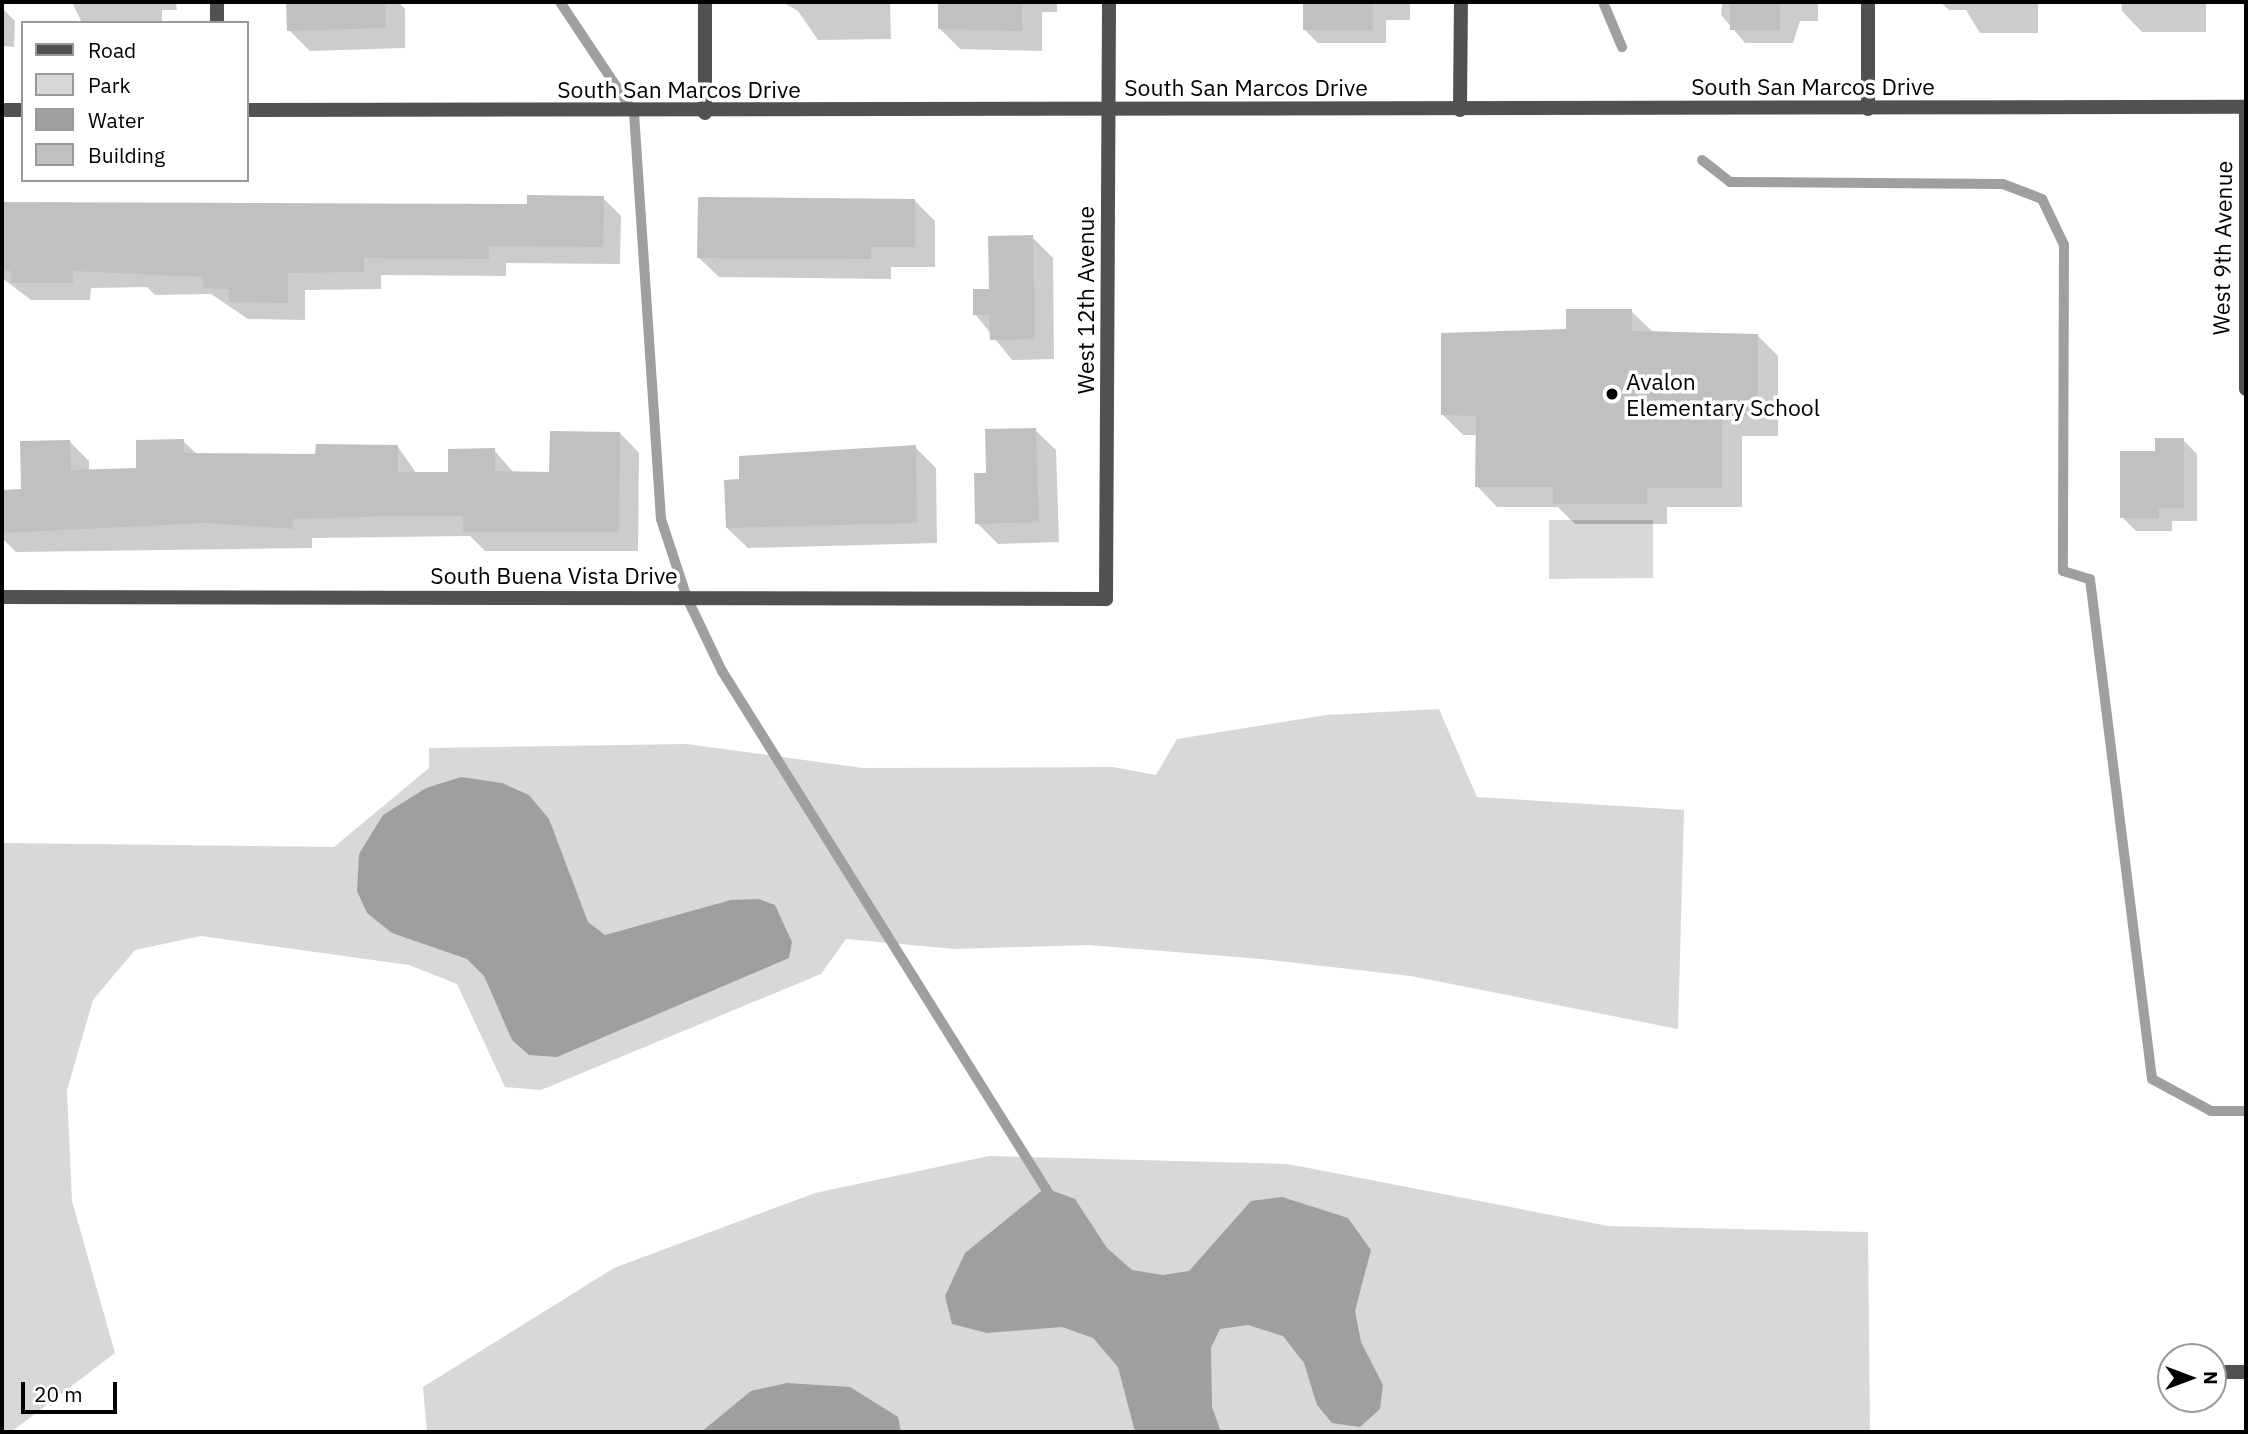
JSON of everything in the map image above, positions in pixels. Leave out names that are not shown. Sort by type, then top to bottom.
[{"type":"street","points":[[217,2],[217,21]]},
{"type":"street","points":[[705,2],[705,113]]},
{"type":"street","name":"West 12th Avenue","points":[[1106,599],[1109,2]]},
{"type":"street","points":[[1460,110],[1461,2]]},
{"type":"street","points":[[1868,2],[1868,109]]},
{"type":"street","name":"South San Marcos Drive","points":[[248,110],[705,113],[2246,107]]},
{"type":"street","name":"West 9th Avenue","points":[[2244,389],[2246,107]]},
{"type":"street","points":[[2,110],[21,110]]},
{"type":"street","name":"South Buena Vista Drive","points":[[2,597],[1106,599]]},
{"type":"street","points":[[2227,1372],[2246,1372]]},
{"type":"green space","points":[[1549,520],[1653,520],[1653,578],[1549,579]]},
{"type":"green space","points":[[1439,709],[1477,797],[1684,810],[1678,1029],[1411,976],[1261,959],[1089,945],[955,949],[846,939],[821,974],[541,1090],[505,1087],[457,984],[409,965],[201,936],[135,950],[93,1000],[67,1090],[72,1201],[115,1353],[11,1432],[2,1432],[2,843],[334,847],[429,768],[429,748],[686,744],[863,768],[1113,767],[1156,775],[1177,739],[1327,715]]},
{"type":"green space","points":[[989,1156],[1288,1164],[1608,1226],[1868,1232],[1870,1432],[427,1432],[423,1387],[614,1268],[815,1193]]},
{"type":"water","points":[[461,777],[502,783],[529,795],[549,819],[588,922],[605,935],[731,900],[759,899],[775,905],[792,942],[789,958],[557,1057],[529,1055],[512,1040],[484,976],[467,959],[392,933],[367,913],[357,891],[359,854],[383,815],[426,788]]},
{"type":"water","points":[[1045,1188],[1075,1199],[1107,1248],[1132,1270],[1163,1275],[1189,1271],[1251,1201],[1282,1197],[1348,1218],[1371,1250],[1355,1311],[1361,1342],[1383,1385],[1380,1409],[1360,1427],[1332,1423],[1317,1405],[1304,1363],[1283,1336],[1248,1325],[1220,1329],[1211,1348],[1212,1407],[1221,1432],[1135,1432],[1118,1367],[1093,1338],[1062,1327],[987,1333],[952,1324],[945,1296],[965,1253]]},
{"type":"water","points":[[787,1383],[850,1387],[898,1417],[901,1432],[701,1432],[751,1391]]},
{"type":"building","points":[[286,2],[385,2],[386,28],[287,31]]},
{"type":"building","points":[[938,2],[1022,2],[1022,31],[938,29]]},
{"type":"building","points":[[1303,2],[1373,2],[1373,30],[1303,30]]},
{"type":"building","points":[[1730,2],[1780,2],[1780,30],[1730,30]]},
{"type":"building","points":[[527,195],[604,196],[603,247],[489,246],[489,259],[364,258],[364,272],[288,273],[288,303],[229,302],[229,289],[203,288],[203,277],[73,271],[73,283],[11,283],[11,271],[2,271],[2,202],[527,204]]},
{"type":"building","points":[[698,197],[915,199],[915,247],[871,247],[871,259],[697,258]]},
{"type":"building","points":[[1033,235],[1035,339],[990,340],[989,315],[973,315],[973,289],[989,289],[988,236]]},
{"type":"building","points":[[1566,309],[1632,309],[1632,331],[1758,334],[1758,416],[1722,416],[1722,488],[1647,488],[1647,504],[1553,504],[1553,487],[1475,487],[1476,416],[1441,415],[1441,333],[1566,329]]},
{"type":"building","points":[[1036,428],[1039,522],[975,524],[974,473],[986,473],[985,429]]},
{"type":"building","points":[[550,431],[620,432],[619,532],[463,532],[463,516],[397,516],[293,519],[293,529],[206,523],[2,533],[2,490],[21,489],[20,441],[70,440],[71,470],[136,468],[136,440],[184,439],[184,453],[315,454],[316,444],[398,445],[398,472],[448,472],[448,449],[495,448],[495,471],[549,472]]},
{"type":"building","points":[[2155,438],[2184,438],[2184,508],[2159,508],[2159,518],[2120,518],[2120,451],[2155,451]]},
{"type":"building","points":[[916,445],[917,523],[726,528],[724,480],[739,479],[739,456]]},
{"type":"waterway","points":[[560,2],[634,113],[661,519],[687,598],[722,671],[1051,1197]]},
{"type":"waterway","points":[[1603,2],[1622,47]]},
{"type":"waterway","points":[[1702,160],[1730,182],[2003,184],[2042,199],[2064,245],[2063,571],[2090,579],[2152,1079],[2211,1111],[2246,1111]]},
{"type":"place","name":"Avalon Elementary School","points":[[1612,394]]}]
